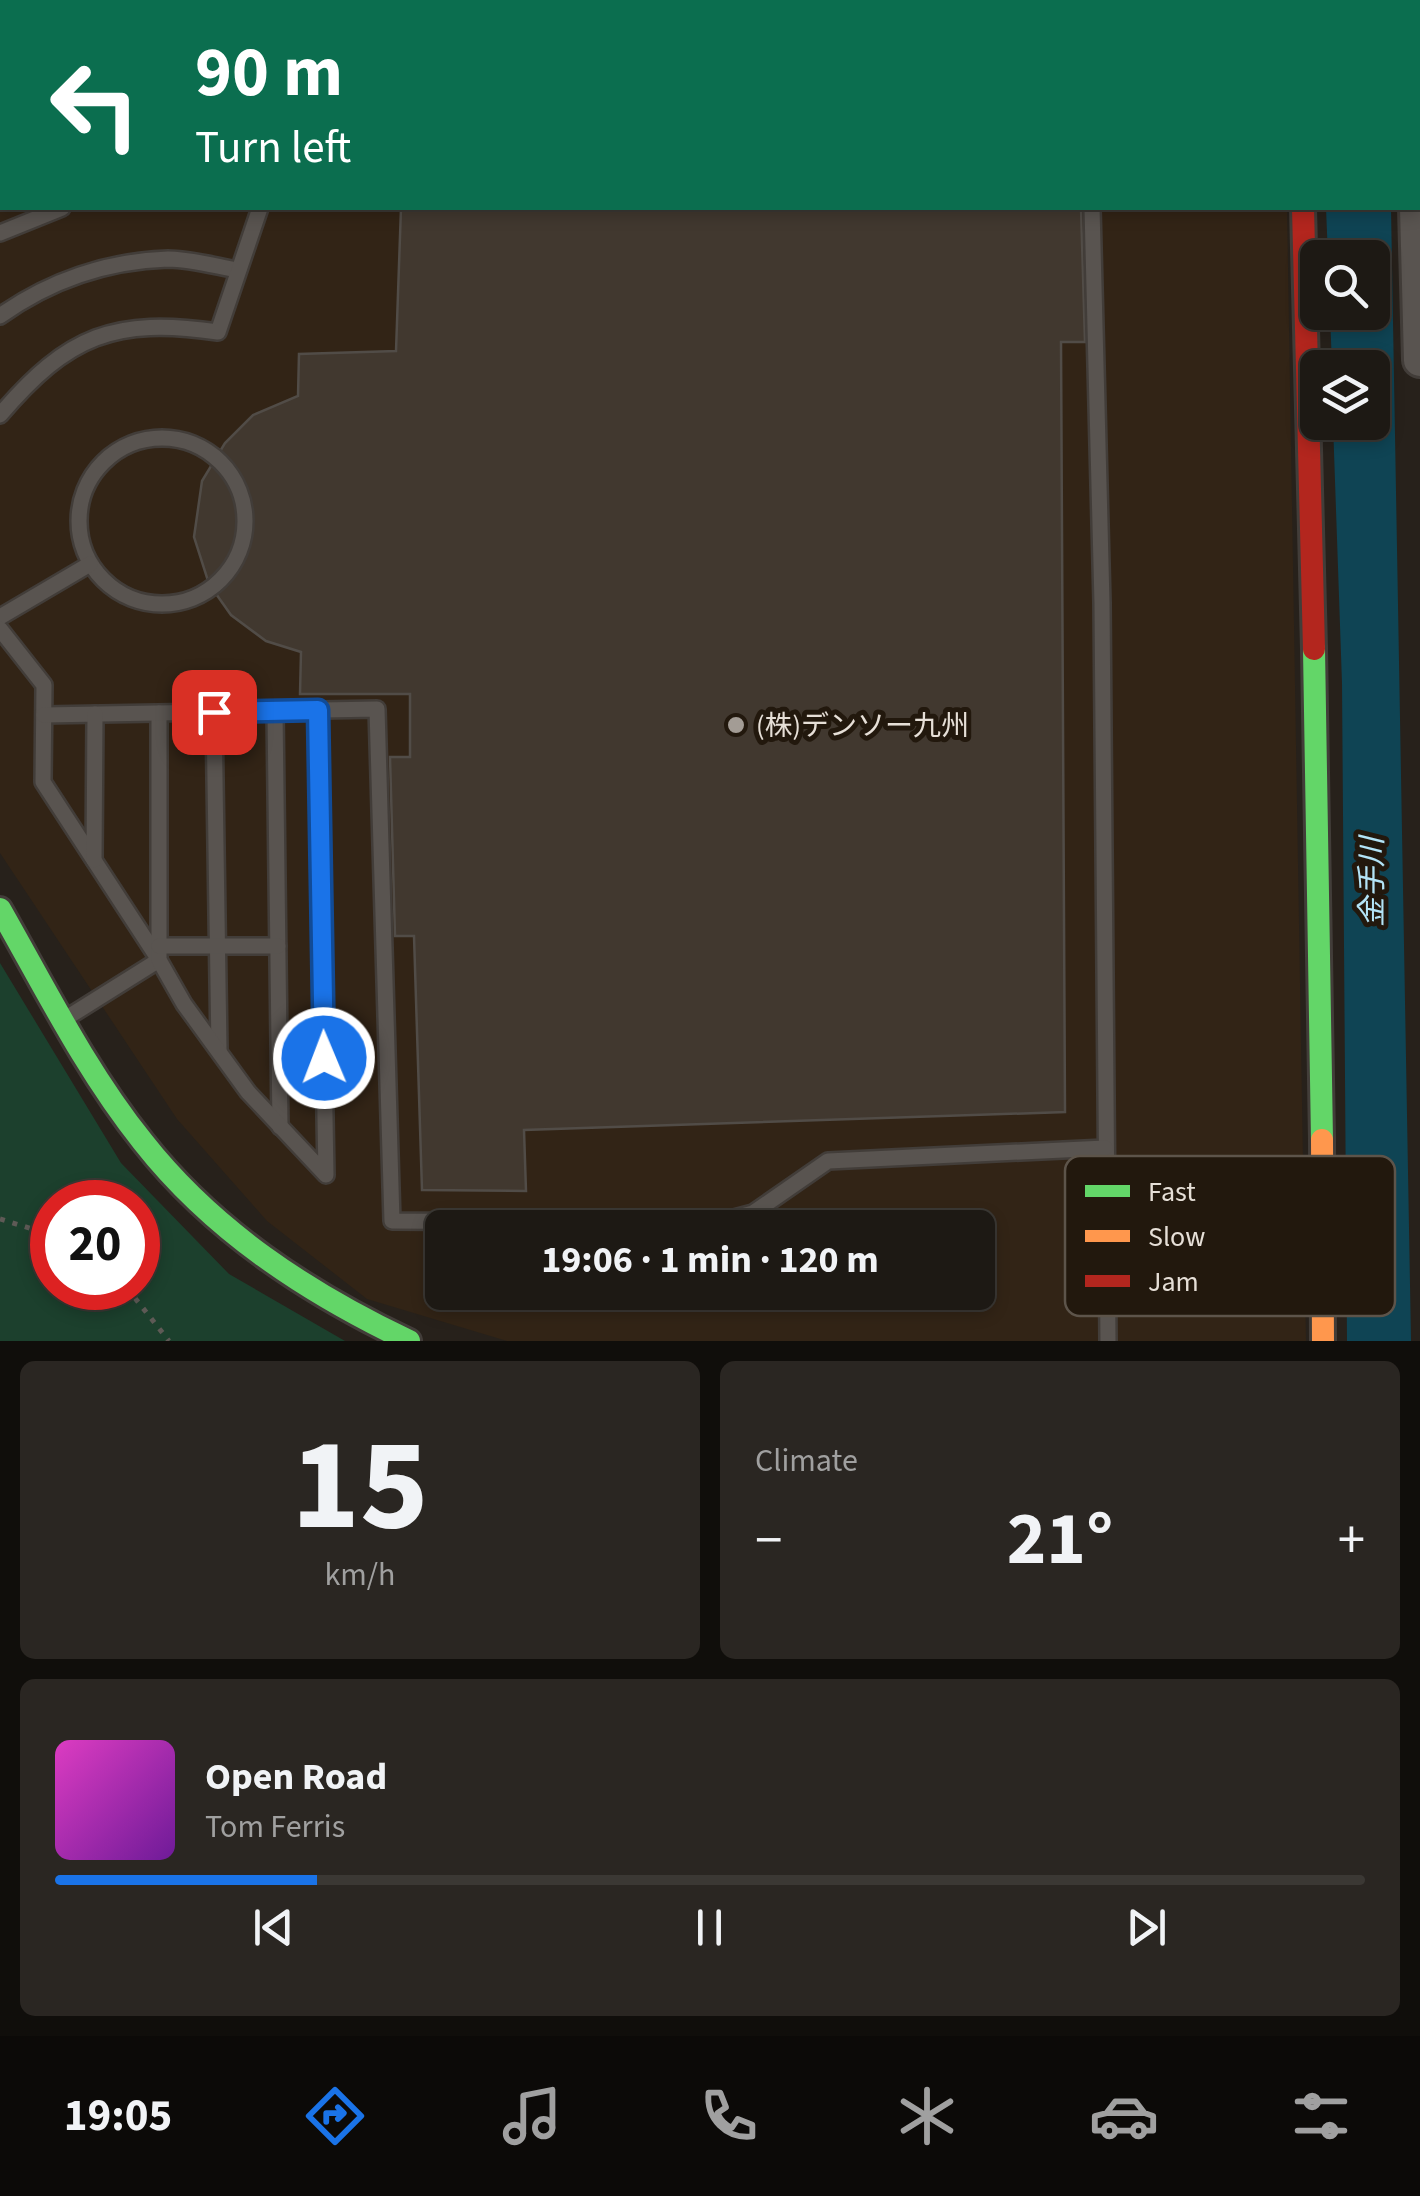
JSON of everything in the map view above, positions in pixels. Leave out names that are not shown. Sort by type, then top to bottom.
[{"type":"street","points":[[1303,210],[1320,894],[1322,1156]]},
{"type":"street","points":[[1416,210],[1420,360]]},
{"type":"street","points":[[0,910],[116,1108],[199,1206],[276,1266],[353,1316],[409,1341]]},
{"type":"street","points":[[1323,1316],[1323,1341]]},
{"type":"lane","points":[[0,233],[57,210]]},
{"type":"lane","points":[[0,415],[31,378],[65,353],[103,334],[136,326],[170,325],[218,332],[259,210]]},
{"type":"lane","points":[[1092,210],[1102,603],[1105,1156]]},
{"type":"lane","points":[[0,316],[24,299],[69,278],[118,266],[170,259],[238,270]]},
{"type":"lane","points":[[150,438],[183,439],[212,454],[234,478],[245,509],[243,542],[229,571],[205,593],[174,604],[141,602],[112,588],[90,564],[79,533],[81,500],[95,470],[119,448],[150,438]]},
{"type":"lane","points":[[0,617],[90,564]]},
{"type":"lane","points":[[0,629],[44,685],[43,782],[159,953],[184,1004],[248,1092],[326,1175],[318,710]]},
{"type":"lane","points":[[44,715],[377,709],[392,1221],[715,1223],[753,1212],[828,1160],[1105,1148]]},
{"type":"lane","points":[[274,711],[280,1127]]},
{"type":"lane","points":[[214,712],[220,1050]]},
{"type":"lane","points":[[159,713],[159,953]]},
{"type":"lane","points":[[94,861],[95,714]]},
{"type":"lane","points":[[64,1019],[159,953],[218,946],[278,946]]},
{"type":"lane","points":[[1108,1316],[1108,1341]]},
{"type":"path","points":[[0,1218],[30,1228]]},
{"type":"path","points":[[144,1310],[169,1341]]},
{"type":"shaded area","points":[[0,210],[1287,210],[1303,1156],[1065,1156],[1065,1316],[1306,1316],[1306,1341],[507,1341],[367,1299],[267,1221],[177,1119],[0,853]]},
{"type":"green space","points":[[0,963],[121,1163],[138,1180],[30,1180],[30,1310],[160,1310],[160,1203],[229,1274],[345,1341],[0,1341]]},
{"type":"water","name":"金手川","points":[[1326,210],[1391,210],[1411,1341],[1347,1341],[1347,1316],[1395,1316],[1395,1156],[1346,1156],[1342,683],[1334,440],[1390,440],[1390,350],[1331,350],[1331,330],[1390,330],[1390,240],[1327,240]]},
{"type":"building","name":"(株)デンソー九州","points":[[401,210],[1081,210],[1085,342],[1061,342],[1065,1112],[524,1130],[526,1191],[422,1190],[414,936],[395,936],[390,757],[410,757],[410,694],[300,694],[301,652],[266,641],[231,615],[209,584],[194,537],[202,481],[225,443],[253,415],[298,396],[299,354],[396,351]]},
{"type":"traffic: fast","points":[[1314,649],[1322,1140]]},
{"type":"traffic: fast","points":[[0,909],[103,1087],[170,1174],[264,1257],[335,1302],[409,1341]]},
{"type":"traffic: slow","points":[[1322,1140],[1322,1156]]},
{"type":"traffic: slow","points":[[1323,1316],[1323,1341]]},
{"type":"traffic: jam","points":[[1303,210],[1314,649]]},
{"type":"place","name":"(株)デンソー九州","points":[[736,725]]},
{"type":"route","points":[[214,712],[318,710],[324,1058]]}]
